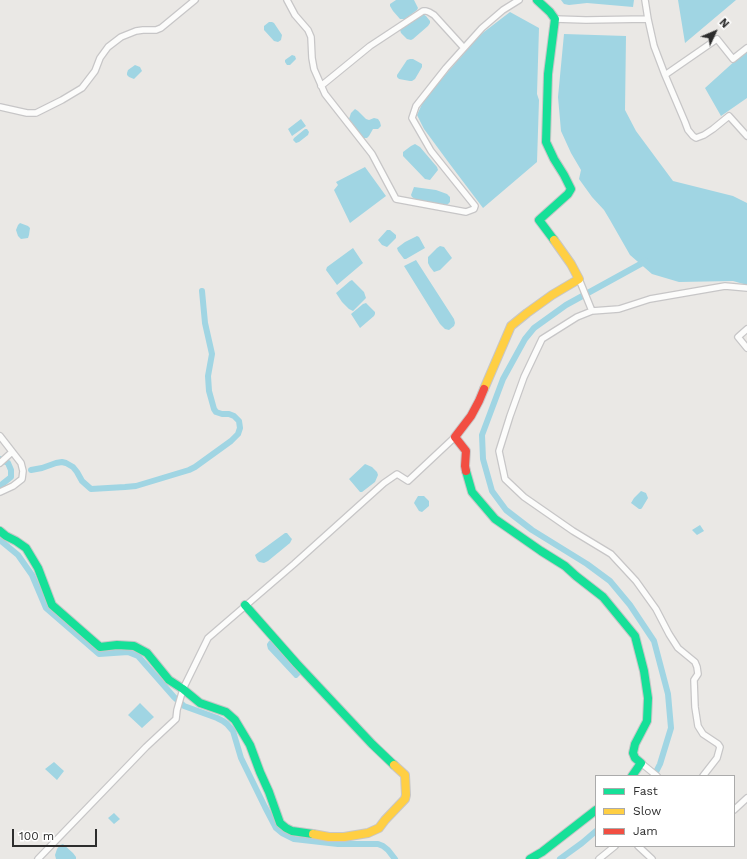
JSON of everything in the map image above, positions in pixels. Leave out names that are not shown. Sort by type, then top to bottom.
[{"type":"street","points":[[0,107],[27,113],[36,113],[62,100],[82,88],[108,47],[122,37],[136,31],[156,30],[161,28],[195,0]]},
{"type":"street","points":[[287,0],[295,15],[308,30],[311,37],[314,69],[325,94],[372,154],[396,199],[466,212],[474,209],[475,206],[431,151],[412,118],[416,106],[446,68],[482,28],[503,10],[519,0]]},
{"type":"street","points":[[537,0],[550,12],[554,19],[548,74],[546,142],[571,189],[568,194],[539,220],[571,264],[592,311]]},
{"type":"street","points":[[645,0],[654,46],[688,130],[696,138],[699,137],[713,129],[729,116],[747,136]]},
{"type":"street","points":[[321,86],[370,46],[426,10],[434,16],[464,48]]},
{"type":"street","points":[[554,19],[648,19]]},
{"type":"street","points":[[665,75],[717,39],[733,59],[747,48]]},
{"type":"street","points":[[38,859],[146,747],[176,719],[177,710],[183,692],[208,638],[294,564],[384,483],[397,474],[408,481],[455,437],[477,406],[511,326],[552,295],[579,279]]},
{"type":"street","points":[[704,775],[716,758],[720,747],[703,734],[698,726],[695,707],[694,680],[698,674],[695,662],[678,648],[656,609],[636,581],[611,554],[573,531],[524,498],[505,478],[500,451],[510,416],[524,377],[542,340],[577,316],[592,311],[619,308],[650,299],[725,286],[747,288]]},
{"type":"street","points":[[747,329],[738,337],[747,348]]},
{"type":"street","points":[[0,436],[21,463],[23,471],[22,479],[13,486],[0,492]]},
{"type":"street","points":[[455,437],[466,451],[465,466],[472,492],[496,520],[565,566],[603,597],[635,636],[644,672],[648,698],[647,721],[635,744],[633,753],[635,758],[656,775]]},
{"type":"street","points":[[0,463],[12,452]]},
{"type":"street","points":[[0,531],[26,548],[38,568],[52,605],[100,647],[117,645],[134,646],[147,653],[170,680],[183,692],[200,703],[226,712],[235,720],[250,745],[280,824],[292,831],[329,837],[344,837],[368,833],[379,828],[405,799],[405,775],[372,744],[245,606]]},
{"type":"street","points":[[633,775],[641,762]]},
{"type":"street","points":[[735,809],[747,798]]},
{"type":"street","points":[[530,859],[542,852],[595,811]]},
{"type":"street","points":[[599,859],[614,847]]},
{"type":"street","points":[[639,847],[652,859]]},
{"type":"water","points":[[396,0],[414,0],[418,8],[405,19],[400,19],[390,6],[390,4]]},
{"type":"water","points":[[561,0],[634,0],[633,7],[587,3],[569,5],[564,4]]},
{"type":"water","points":[[678,0],[736,0],[685,43]]},
{"type":"water","points":[[510,12],[539,28],[537,162],[483,208],[424,129],[417,115],[422,104],[432,90],[480,35]]},
{"type":"water","points":[[423,14],[430,21],[430,23],[413,39],[407,39],[400,30]]},
{"type":"water","points":[[269,22],[274,23],[282,35],[281,40],[278,42],[274,41],[264,30],[264,26]]},
{"type":"water","points":[[564,34],[626,36],[625,110],[636,131],[673,181],[733,196],[747,203],[747,285],[733,281],[679,282],[652,274],[630,255],[604,210],[579,179],[581,170],[561,131],[558,97]]},
{"type":"water","points":[[747,50],[747,98],[721,116],[705,88]]},
{"type":"water","points":[[292,55],[295,56],[296,59],[290,65],[287,65],[285,60]]},
{"type":"water","points":[[410,59],[422,64],[422,67],[415,79],[412,81],[399,79],[397,75],[407,60]]},
{"type":"water","points":[[135,65],[140,67],[142,71],[134,79],[129,77],[127,73],[128,70]]},
{"type":"water","points":[[355,109],[366,119],[369,120],[374,118],[378,119],[380,122],[381,126],[378,129],[373,129],[367,138],[364,138],[359,134],[349,119],[351,113]]},
{"type":"water","points":[[301,119],[306,126],[292,136],[288,129]]},
{"type":"water","points":[[305,129],[309,132],[308,135],[296,143],[293,140],[294,138]]},
{"type":"water","points":[[415,144],[420,147],[437,167],[438,170],[430,180],[425,179],[403,156],[403,152]]},
{"type":"water","points":[[365,167],[386,196],[350,223],[334,190],[338,185],[336,182]]},
{"type":"water","points":[[414,187],[436,190],[447,194],[450,197],[450,202],[447,205],[415,199],[411,195]]},
{"type":"water","points":[[20,223],[30,228],[28,238],[21,239],[18,236],[16,230]]},
{"type":"water","points":[[387,230],[390,230],[396,235],[396,238],[387,247],[382,245],[378,240]]},
{"type":"water","points":[[417,236],[425,248],[404,259],[397,248]]},
{"type":"water","points":[[440,246],[444,247],[452,258],[440,270],[434,272],[428,263],[428,257]]},
{"type":"water","points":[[353,248],[363,263],[337,285],[326,270],[327,267]]},
{"type":"water","points":[[416,260],[454,319],[454,326],[449,330],[445,329],[440,324],[404,266]]},
{"type":"water","points":[[352,280],[364,292],[366,298],[353,311],[342,302],[336,293]]},
{"type":"water","points":[[366,303],[375,312],[375,314],[360,328],[351,314]]},
{"type":"water","points":[[365,464],[372,467],[378,475],[375,482],[360,492],[349,479]]},
{"type":"water","points":[[641,491],[646,493],[648,498],[642,508],[639,509],[631,503]]},
{"type":"water","points":[[418,496],[424,496],[429,501],[429,506],[422,512],[419,511],[414,503]]},
{"type":"water","points":[[700,525],[704,531],[697,535],[692,530]]},
{"type":"water","points":[[287,533],[292,539],[290,543],[268,561],[264,563],[259,562],[255,555]]},
{"type":"water","points":[[271,640],[300,671],[301,674],[297,678],[295,678],[268,649],[267,644]]},
{"type":"water","points":[[140,703],[154,717],[142,728],[128,715]]},
{"type":"water","points":[[54,762],[64,771],[57,780],[45,769]]},
{"type":"water","points":[[114,813],[120,819],[114,824],[108,818]]},
{"type":"water","points":[[63,844],[73,853],[76,859],[56,859],[55,855],[57,849]]},
{"type":"waterway","points":[[646,261],[566,305],[534,328],[525,339],[503,379],[482,435],[483,459],[492,491],[506,510],[532,530],[587,564],[610,581],[630,605],[654,641],[668,694],[671,728],[660,764],[654,775]]},
{"type":"waterway","points":[[31,470],[62,462],[73,467],[82,481],[91,489],[136,486],[195,467],[231,441],[238,434],[240,428],[239,421],[234,416],[229,414],[216,412],[209,391],[208,376],[212,354],[205,323],[202,291]]},
{"type":"waterway","points":[[0,459],[8,463],[11,470],[11,477],[0,486]]},
{"type":"waterway","points":[[0,540],[18,555],[32,575],[46,608],[99,654],[128,652],[138,656],[174,697],[184,706],[217,718],[227,724],[233,731],[241,758],[265,807],[276,828],[282,833],[294,839],[338,844],[378,844],[388,850],[395,859]]},
{"type":"waterway","points":[[560,859],[595,832]]},
{"type":"traffic: fast","points":[[537,0],[555,19],[548,74],[546,142],[571,189],[568,194],[539,220],[554,240]]},
{"type":"traffic: fast","points":[[466,471],[472,492],[495,519],[565,566],[603,597],[635,636],[644,671],[648,698],[647,721],[635,744],[633,753],[635,758],[641,763],[633,775]]},
{"type":"traffic: fast","points":[[0,531],[26,548],[38,568],[52,605],[100,647],[117,645],[134,646],[147,653],[169,680],[200,703],[226,712],[235,720],[250,745],[280,823],[292,831],[313,834]]},
{"type":"traffic: fast","points":[[245,605],[297,664],[372,744],[394,765]]},
{"type":"traffic: fast","points":[[530,859],[542,852],[595,811]]},
{"type":"traffic: slow","points":[[484,389],[511,326],[552,295],[579,279],[571,264],[554,240]]},
{"type":"traffic: slow","points":[[313,834],[329,837],[344,837],[368,833],[379,828],[405,799],[406,795],[405,775],[394,765]]},
{"type":"traffic: jam","points":[[466,471],[466,451],[455,437],[471,416],[484,389]]}]
